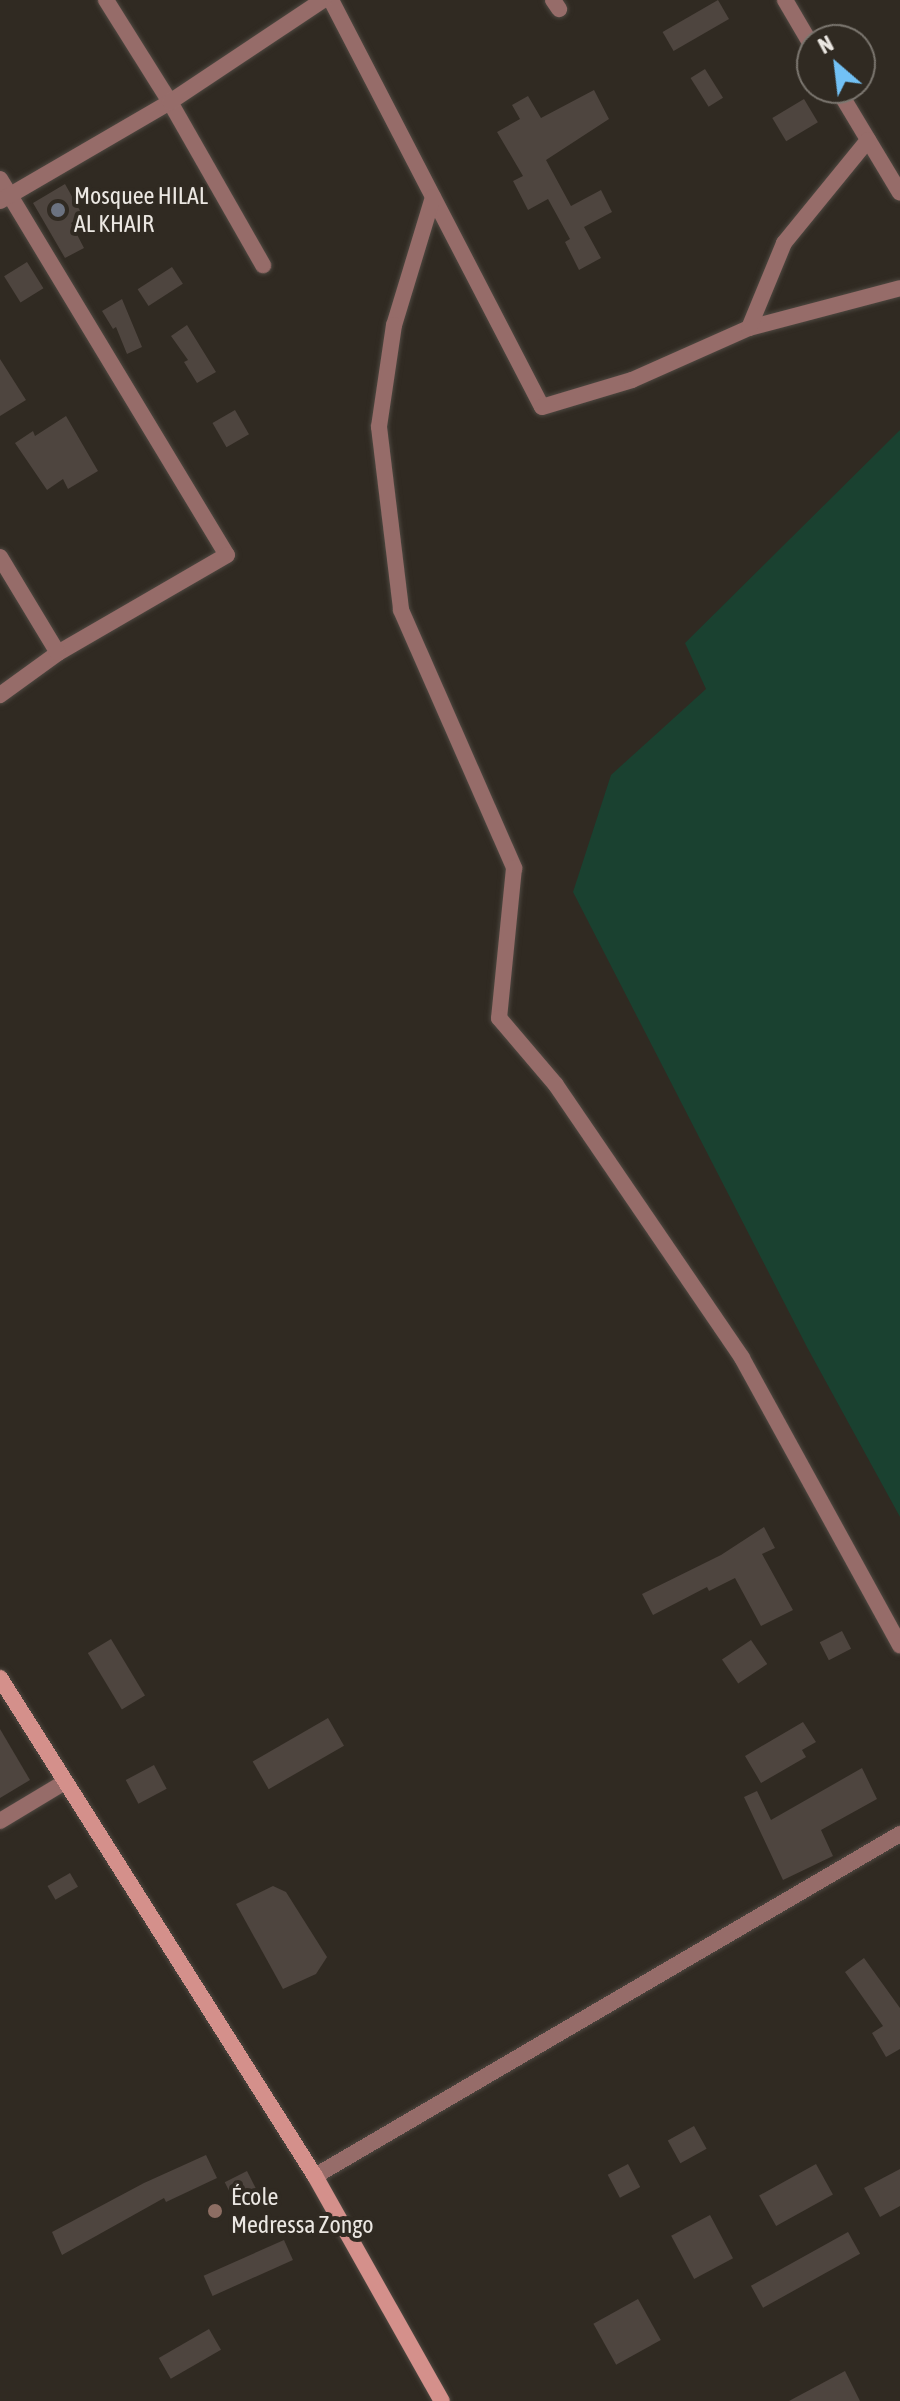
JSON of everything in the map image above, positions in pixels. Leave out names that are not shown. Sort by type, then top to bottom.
[{"type":"street","points":[[106,0],[170,102],[263,265]]},
{"type":"street","points":[[5,198],[170,102],[323,0]]},
{"type":"street","points":[[331,0],[542,407],[632,380],[749,328],[900,288]]},
{"type":"street","points":[[785,0],[799,24]]},
{"type":"street","points":[[847,104],[900,193]]},
{"type":"street","points":[[749,328],[784,243],[868,140]]},
{"type":"street","points":[[0,179],[5,198],[227,555],[58,653],[0,695]]},
{"type":"street","points":[[433,197],[394,325],[379,427],[401,610],[514,868],[499,1018],[556,1085],[742,1358],[898,1636]]},
{"type":"street","points":[[0,557],[58,653]]},
{"type":"street","points":[[0,1678],[315,2176],[442,2401]]},
{"type":"street","points":[[0,1821],[65,1782]]},
{"type":"street","points":[[315,2176],[900,1834]]},
{"type":"green space","points":[[900,430],[900,1517],[808,1349],[573,892],[611,775],[706,689],[685,643]]},
{"type":"building","points":[[718,0],[729,19],[674,51],[663,32]]},
{"type":"building","points":[[705,69],[723,98],[709,107],[691,78]]},
{"type":"building","points":[[594,90],[609,119],[546,160],[571,206],[601,190],[612,212],[584,227],[601,258],[579,270],[565,242],[570,239],[548,199],[528,210],[513,181],[523,176],[497,132],[520,119],[512,105],[528,96],[541,118]]},
{"type":"building","points":[[796,104],[807,104],[818,122],[786,141],[772,118]]},
{"type":"building","points":[[65,184],[83,216],[71,223],[84,248],[65,258],[33,203]]},
{"type":"building","points":[[27,262],[43,288],[21,303],[4,276]]},
{"type":"building","points":[[172,267],[183,284],[149,306],[138,289]]},
{"type":"building","points":[[122,299],[142,347],[127,354],[116,327],[113,329],[102,311]]},
{"type":"building","points":[[187,325],[216,372],[197,383],[184,362],[188,360],[171,336]]},
{"type":"building","points":[[0,359],[26,400],[0,416]]},
{"type":"building","points":[[235,410],[249,434],[226,447],[212,423]]},
{"type":"building","points":[[66,416],[98,471],[68,489],[63,479],[47,490],[15,443],[33,431],[35,436]]},
{"type":"building","points":[[764,1527],[775,1548],[762,1554],[793,1610],[761,1626],[735,1578],[709,1591],[707,1587],[653,1615],[642,1594],[721,1555]]},
{"type":"building","points":[[842,1631],[851,1649],[829,1660],[820,1642]]},
{"type":"building","points":[[111,1639],[145,1696],[122,1709],[88,1653]]},
{"type":"building","points":[[751,1640],[767,1664],[738,1684],[722,1660]]},
{"type":"building","points":[[328,1718],[344,1746],[269,1789],[253,1762]]},
{"type":"building","points":[[803,1722],[816,1742],[802,1750],[806,1757],[761,1783],[745,1756]]},
{"type":"building","points":[[0,1729],[30,1780],[0,1798]]},
{"type":"building","points":[[154,1765],[167,1789],[138,1804],[126,1780]]},
{"type":"building","points":[[862,1768],[877,1799],[821,1830],[833,1856],[783,1880],[744,1797],[757,1791],[771,1820]]},
{"type":"building","points":[[70,1873],[78,1887],[55,1900],[47,1886]]},
{"type":"building","points":[[273,1886],[286,1892],[327,1957],[316,1974],[283,1989],[236,1904]]},
{"type":"building","points":[[864,1958],[900,2008],[900,2049],[886,2057],[872,2033],[883,2026],[845,1972]]},
{"type":"building","points":[[694,2126],[707,2149],[680,2163],[668,2141]]},
{"type":"building","points":[[206,2155],[217,2178],[166,2202],[164,2198],[62,2255],[52,2232],[144,2183]]},
{"type":"building","points":[[628,2164],[640,2187],[620,2198],[608,2175]]},
{"type":"building","points":[[816,2164],[833,2195],[776,2226],[759,2196]]},
{"type":"building","points":[[900,2169],[900,2206],[880,2217],[864,2188]]},
{"type":"building","points":[[247,2171],[258,2193],[236,2205],[225,2182]]},
{"type":"building","points":[[710,2215],[733,2258],[694,2279],[671,2236]]},
{"type":"building","points":[[848,2232],[860,2254],[763,2308],[751,2286]]},
{"type":"building","points":[[284,2240],[293,2260],[213,2296],[204,2276]]},
{"type":"building","points":[[638,2299],[661,2340],[616,2365],[593,2324]]},
{"type":"building","points":[[209,2329],[221,2350],[171,2379],[159,2358]]},
{"type":"building","points":[[845,2371],[860,2401],[789,2401]]},
{"type":"place","name":"Mosquee HILAL AL KHAIR","points":[[58,210]]},
{"type":"place","name":"École Medressa Zongo","points":[[215,2211]]}]
